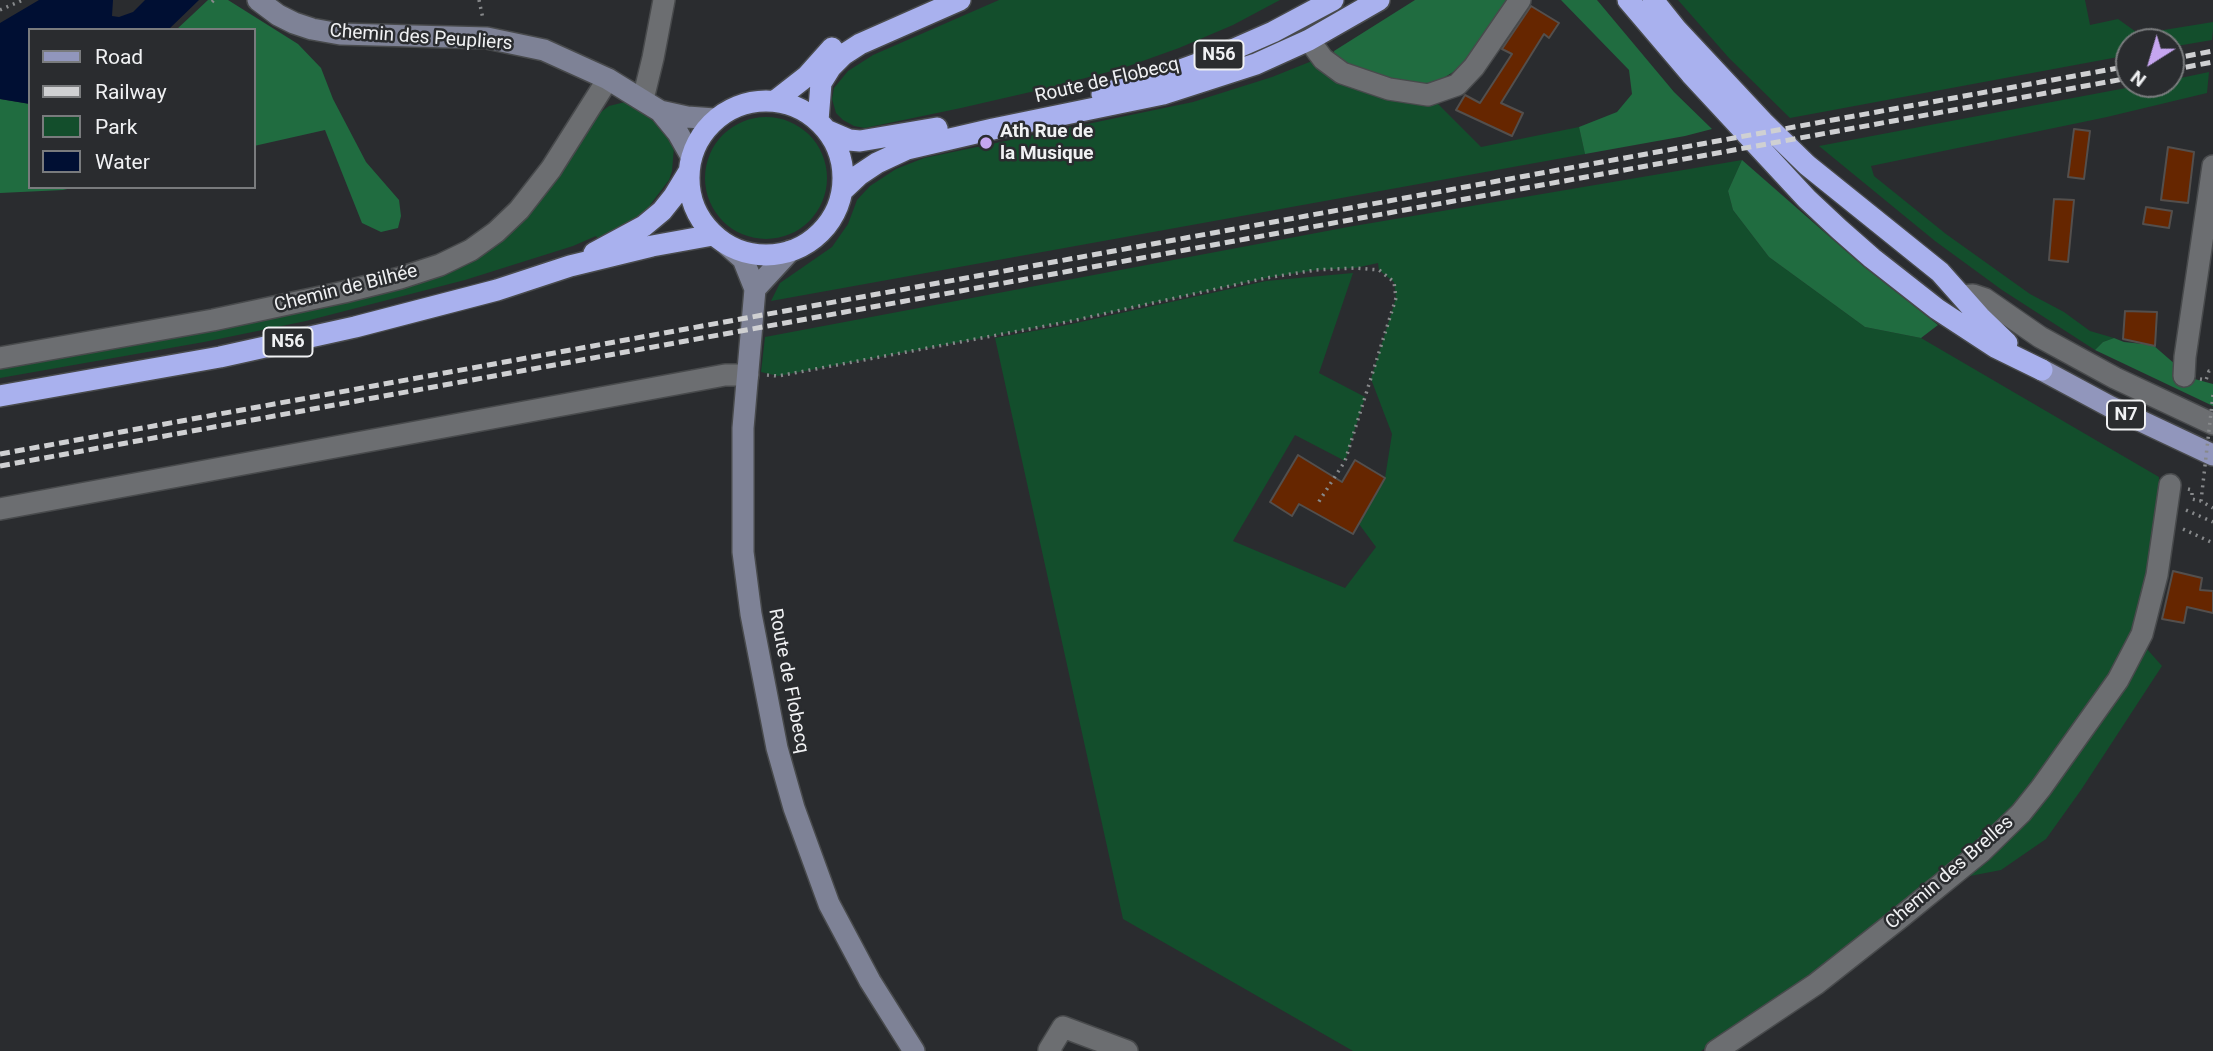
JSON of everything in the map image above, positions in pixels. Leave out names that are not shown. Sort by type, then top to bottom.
[{"type":"highway","points":[[775,101],[807,76],[838,44],[851,35],[927,0]]},
{"type":"highway","points":[[823,126],[821,83],[843,55],[860,44],[960,0]]},
{"type":"highway","name":"Route de Flobecq","points":[[823,126],[849,140],[872,139],[1100,95],[1216,57],[1273,32],[1333,0]]},
{"type":"highway","name":"Route de Flobecq","points":[[842,191],[877,163],[907,149],[1163,94],[1256,64],[1309,40],[1379,0]]},
{"type":"highway","points":[[1628,0],[1691,74],[1807,199],[1839,229],[1937,309],[1995,346],[2042,370]]},
{"type":"highway","name":"N7","points":[[1653,0],[1677,30],[1763,122],[1807,164],[1940,272],[1999,337],[2042,370]]},
{"type":"highway","points":[[1664,0],[1677,30]]},
{"type":"highway","name":"N56","points":[[0,396],[220,357],[355,327],[497,290],[570,266],[720,240],[747,253],[769,255],[790,251],[818,234],[837,207],[843,176],[836,145],[823,126],[804,111],[789,104],[756,101],[741,104],[715,119],[705,130],[668,204],[644,226],[570,266]]},
{"type":"highway","points":[[690,164],[689,190],[694,206],[702,222],[720,240]]},
{"type":"main road","name":"N7","points":[[2042,370],[2120,412],[2213,455]]},
{"type":"street","name":"Chemin des Peupliers","points":[[258,0],[278,15],[312,29],[340,34],[487,38],[544,50],[608,79],[651,105],[687,117],[715,119]]},
{"type":"street","points":[[651,105],[653,58],[664,0]]},
{"type":"street","points":[[1309,40],[1323,59],[1342,73],[1389,89],[1428,95],[1457,85],[1474,67],[1520,0]]},
{"type":"street","name":"Chemin de Bilhée","points":[[0,358],[213,320],[400,278],[440,265],[471,250],[496,232],[519,210],[551,169],[608,79]]},
{"type":"street","name":"Chemin des Peupliers","points":[[651,105],[678,133],[690,164]]},
{"type":"street","points":[[2184,376],[2213,166]]},
{"type":"street","name":"Route de Flobecq","points":[[720,240],[743,259],[755,289],[742,450],[743,552],[756,641],[777,748],[798,820],[829,904],[870,981],[914,1051]]},
{"type":"street","points":[[755,289],[790,251]]},
{"type":"street","points":[[1962,296],[1985,299],[2040,337],[2115,378],[2213,424]]},
{"type":"street","points":[[0,509],[725,375],[748,374]]},
{"type":"street","name":"Chemin des Brelles","points":[[1716,1051],[1815,984],[1982,851],[2042,788],[2118,681],[2142,634],[2157,575],[2167,505]]},
{"type":"street","points":[[1051,1051],[1049,1050],[1063,1027],[1127,1051]]},
{"type":"path","points":[[0,10],[23,0]]},
{"type":"path","points":[[748,374],[778,376],[901,354],[1067,322],[1266,278],[1316,270],[1379,270],[1394,282],[1396,298],[1345,461],[1318,503]]},
{"type":"path","points":[[2213,395],[2201,501],[2213,508]]},
{"type":"path","points":[[2167,505],[2195,512],[2213,522]]},
{"type":"path","points":[[2167,505],[2189,530],[2213,543]]},
{"type":"green space","points":[[208,0],[228,0],[298,44],[321,68],[333,99],[366,162],[399,200],[401,216],[398,228],[381,232],[362,223],[325,130],[256,146],[256,28],[178,28]]},
{"type":"green space","points":[[999,0],[1280,0],[1233,25],[1179,48],[1123,68],[1048,88],[865,128],[854,126],[836,113],[832,99],[834,88],[848,71],[873,55]]},
{"type":"green space","points":[[1415,0],[1514,0],[1466,64],[1437,82],[1419,86],[1387,84],[1335,60],[1334,51]]},
{"type":"green space","points":[[1561,0],[1597,0],[1674,92],[1712,129],[1585,154],[1579,127],[1617,112],[1632,94],[1629,70]]},
{"type":"green space","points":[[1678,0],[2085,0],[2090,25],[2118,19],[2131,28],[2115,28],[2115,58],[1790,118],[1729,58]]},
{"type":"green space","points":[[2213,22],[2212,40],[2185,45],[2185,28],[2176,28]]},
{"type":"green space","points":[[1312,61],[1402,95],[1437,103],[1481,147],[1579,127],[1585,154],[771,301],[780,283],[832,247],[848,224],[857,200],[870,186],[896,169],[924,158],[1193,102]]},
{"type":"green space","points":[[2209,72],[2207,93],[2107,117],[1871,166],[1874,176],[1946,234],[2030,294],[2064,312],[2090,331],[2114,338],[2103,342],[2095,350],[2002,290],[1935,241],[1819,146],[2115,90],[2115,98],[2185,98],[2185,77]]},
{"type":"green space","points":[[0,99],[28,104],[28,189],[67,189],[0,193]]},
{"type":"green space","points":[[625,102],[663,127],[662,131],[674,147],[672,171],[669,180],[650,205],[653,208],[599,241],[596,236],[573,246],[465,280],[306,321],[0,378],[0,365],[482,255],[510,234],[526,217],[601,112],[609,106]]},
{"type":"green space","points":[[766,117],[789,122],[809,135],[822,155],[827,178],[822,201],[809,221],[789,234],[766,239],[743,234],[723,221],[710,201],[705,178],[710,155],[723,135],[743,122]]},
{"type":"green space","points":[[1742,160],[1728,191],[1733,210],[1769,257],[1865,327],[1921,338],[2159,477],[2157,575],[2139,640],[2162,666],[2046,839],[2001,870],[1944,881],[1814,975],[1701,1051],[1353,1051],[1123,919],[995,338],[1266,281],[1353,273],[1319,373],[1365,397],[1345,461],[1295,435],[1233,541],[1345,588],[1376,547],[1359,524],[1385,478],[1392,434],[1371,379],[1396,298],[1394,282],[1379,270],[1378,263],[1266,278],[1067,322],[778,376],[761,372],[765,337],[1348,227]]},
{"type":"green space","points":[[1742,160],[1863,266],[1938,325],[1921,338],[1865,327],[1769,257],[1733,210],[1728,191]]},
{"type":"green space","points":[[2114,338],[2124,342],[2153,345],[2191,378],[2213,384],[2213,406],[2095,350],[2103,342]]},
{"type":"water","points":[[39,0],[113,0],[112,16],[119,17],[133,12],[145,0],[199,0],[170,28],[28,28],[28,104],[0,99],[0,23]]},
{"type":"building","points":[[1531,6],[1559,23],[1549,38],[1544,34],[1501,103],[1523,113],[1512,136],[1456,110],[1465,95],[1480,103],[1512,54],[1502,49]]},
{"type":"building","points":[[2074,129],[2090,131],[2084,179],[2068,177]]},
{"type":"building","points":[[2168,147],[2194,152],[2188,203],[2161,200]]},
{"type":"building","points":[[2054,199],[2074,200],[2068,262],[2049,260]]},
{"type":"building","points":[[2146,207],[2172,211],[2169,228],[2143,224]]},
{"type":"building","points":[[2125,311],[2157,312],[2155,346],[2123,339]]},
{"type":"building","points":[[1298,455],[1342,482],[1355,460],[1385,478],[1353,534],[1299,504],[1292,516],[1270,502]]},
{"type":"building","points":[[2173,571],[2202,578],[2200,590],[2213,591],[2213,613],[2187,607],[2184,623],[2162,619]]},
{"type":"railway","points":[[2185,56],[2213,51]]},
{"type":"railway","points":[[2185,67],[2213,62]]},
{"type":"railway","points":[[0,454],[2115,69]]},
{"type":"railway","points":[[0,466],[2115,81]]},
{"type":"place","name":"Ath Rue de la Musique","points":[[986,143]]}]
